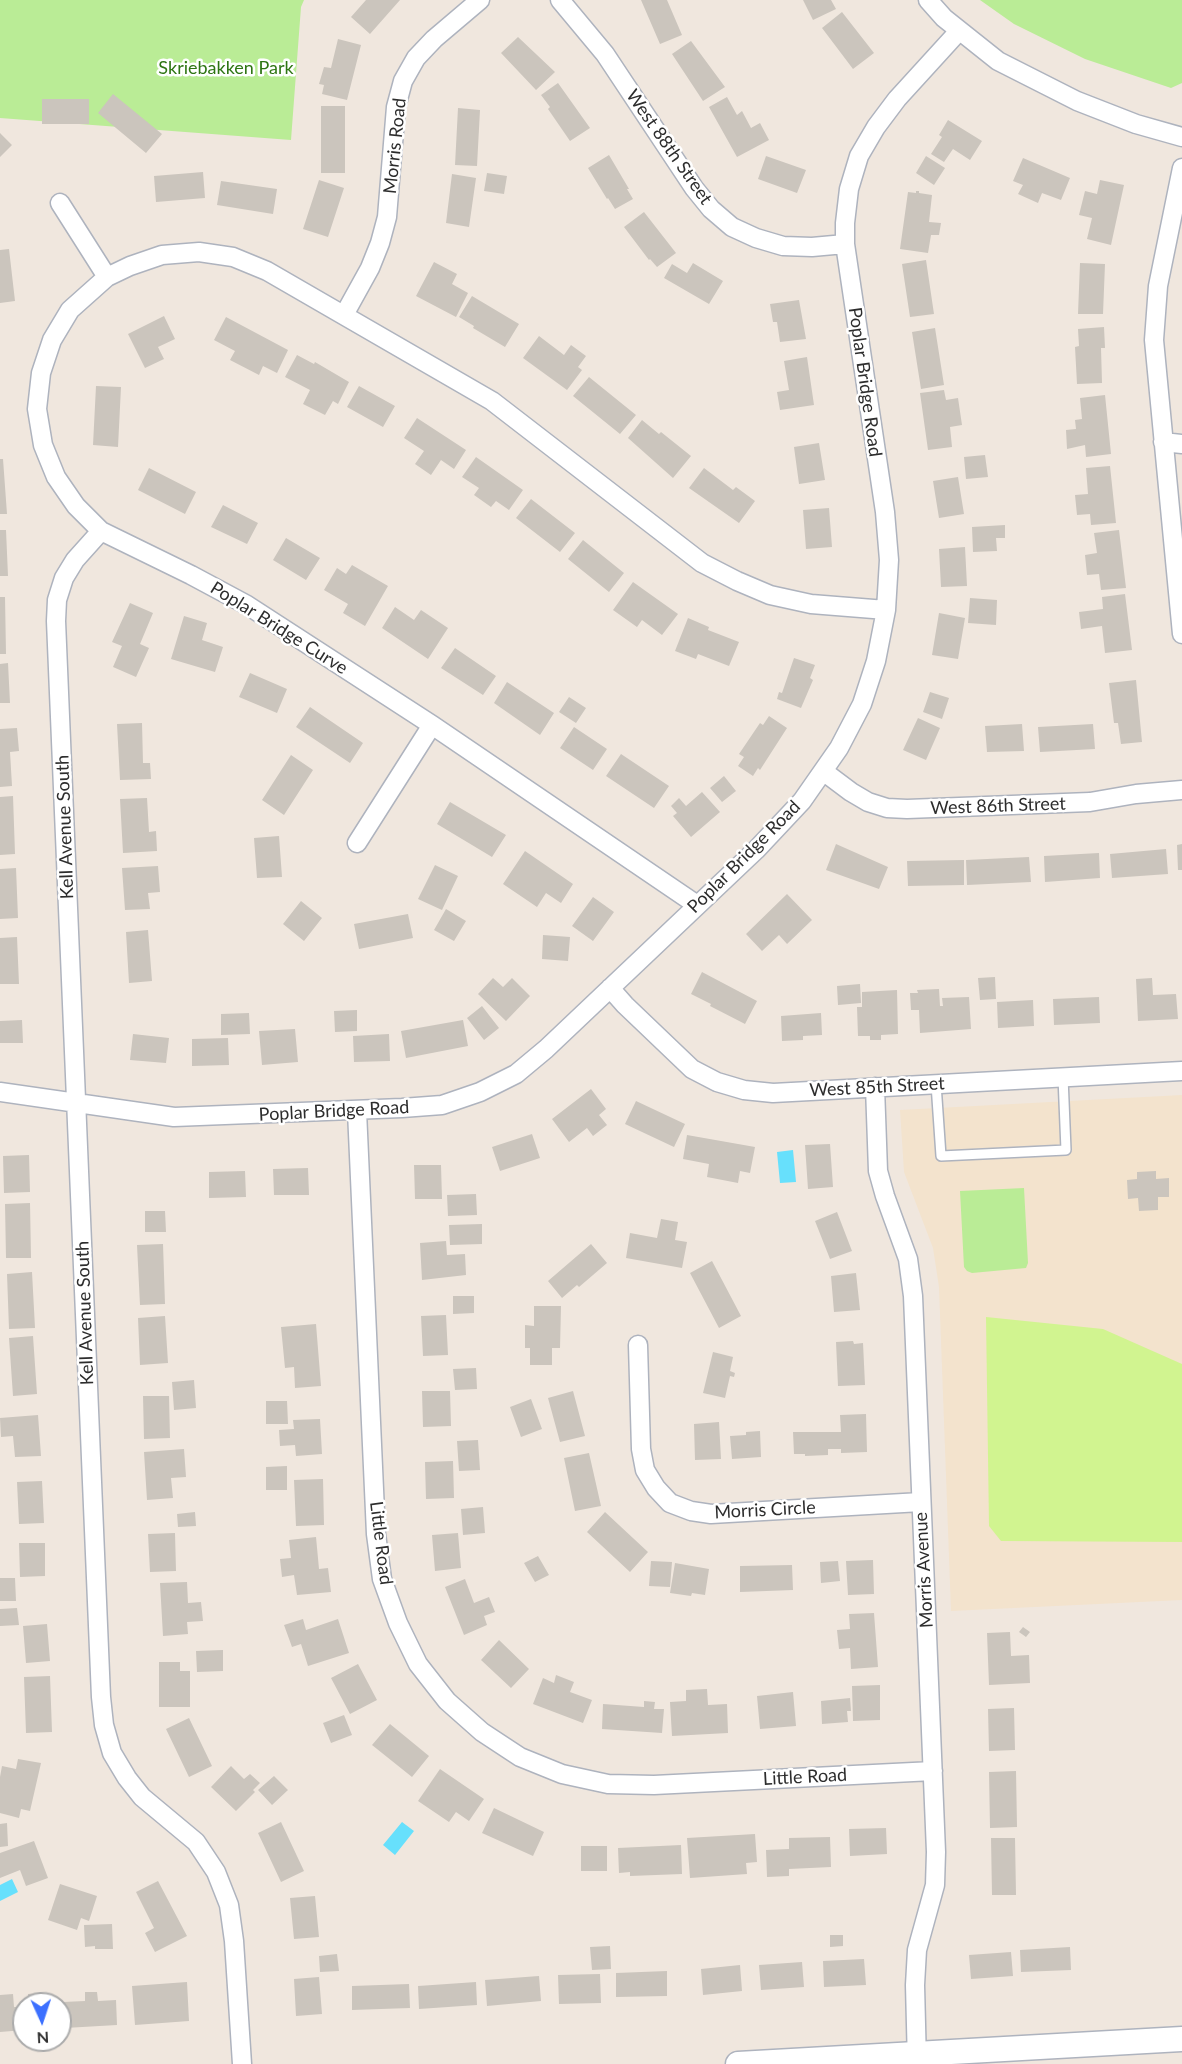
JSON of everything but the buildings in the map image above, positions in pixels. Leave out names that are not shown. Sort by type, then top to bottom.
[{"type":"street","name":"Morris Road","points":[[344,315],[370,268],[387,217],[396,106],[403,81],[416,58],[434,39],[480,0]]},
{"type":"street","name":"West 88th Street","points":[[560,0],[605,54],[694,188],[711,209],[732,227],[756,238],[783,246],[812,247],[845,244]]},
{"type":"street","points":[[928,0],[944,18],[998,61],[1077,101],[1136,124],[1182,137]]},
{"type":"street","name":"Poplar Bridge Road","points":[[0,1092],[174,1117],[357,1111],[442,1105],[480,1092],[516,1074],[546,1049],[756,850],[802,801],[839,748],[862,704],[876,661],[886,610],[889,560],[885,512],[845,244],[844,224],[849,189],[859,156],[876,127],[897,99],[959,31]]},
{"type":"street","points":[[1182,168],[1158,286],[1154,340],[1182,634]]},
{"type":"street","points":[[60,202],[107,277]]},
{"type":"street","name":"Poplar Bridge Curve","points":[[697,905],[432,725],[247,605],[101,531],[76,507],[56,477],[43,445],[37,409],[41,374],[52,340],[70,310],[107,277],[162,255],[199,252],[232,257],[267,271],[492,401],[702,563],[736,581],[770,594],[811,604],[886,610]]},
{"type":"street","points":[[1163,442],[1182,444]]},
{"type":"street","name":"Kell Avenue South","points":[[101,531],[75,560],[64,578],[57,600],[76,1103],[104,1725],[112,1753],[127,1778],[142,1797],[196,1842],[216,1872],[229,1905],[233,1932],[242,2064]]},
{"type":"street","points":[[357,843],[432,725]]},
{"type":"street","name":"West 86th Street","points":[[823,771],[868,802],[887,808],[1090,802],[1136,794],[1182,790]]},
{"type":"street","name":"West 85th Street","points":[[610,988],[624,1005],[692,1069],[717,1082],[744,1090],[773,1093],[1182,1071]]},
{"type":"street","name":"Morris Avenue","points":[[875,1088],[878,1171],[908,1259],[913,1296],[936,1852],[935,1885],[917,1950],[916,2060]]},
{"type":"street","name":"Little Road","points":[[357,1111],[376,1534],[382,1579],[398,1623],[418,1664],[447,1701],[482,1732],[520,1757],[562,1774],[608,1784],[654,1785],[933,1771]]},
{"type":"street","name":"Morris Circle","points":[[638,1345],[641,1449],[645,1470],[656,1488],[670,1503],[691,1511],[711,1514],[921,1502]]},
{"type":"street","points":[[738,2064],[916,2060],[1182,2039]]},
{"type":"lane","points":[[936,1084],[941,1156],[1066,1150],[1063,1077]]},
{"type":"shaded area","points":[[1182,1095],[1182,1600],[951,1611],[939,1287],[933,1248],[904,1172],[900,1110]]},
{"type":"green space","name":"Skriebakken Park","points":[[0,0],[304,0],[301,7],[291,140],[0,118]]},
{"type":"green space","points":[[980,0],[1182,0],[1182,83],[1171,88],[1085,59],[1014,24]]},
{"type":"green space","points":[[1024,1188],[1028,1263],[1026,1268],[972,1273],[967,1271],[964,1267],[960,1191]]},
{"type":"green space","points":[[986,1317],[1103,1329],[1182,1364],[1182,1542],[1001,1541],[989,1526]]},
{"type":"water","points":[[793,1150],[796,1182],[780,1183],[777,1152]]},
{"type":"water","points":[[402,1822],[414,1831],[395,1855],[383,1845]]},
{"type":"water","points":[[12,1879],[18,1892],[0,1901],[0,1885]]}]
